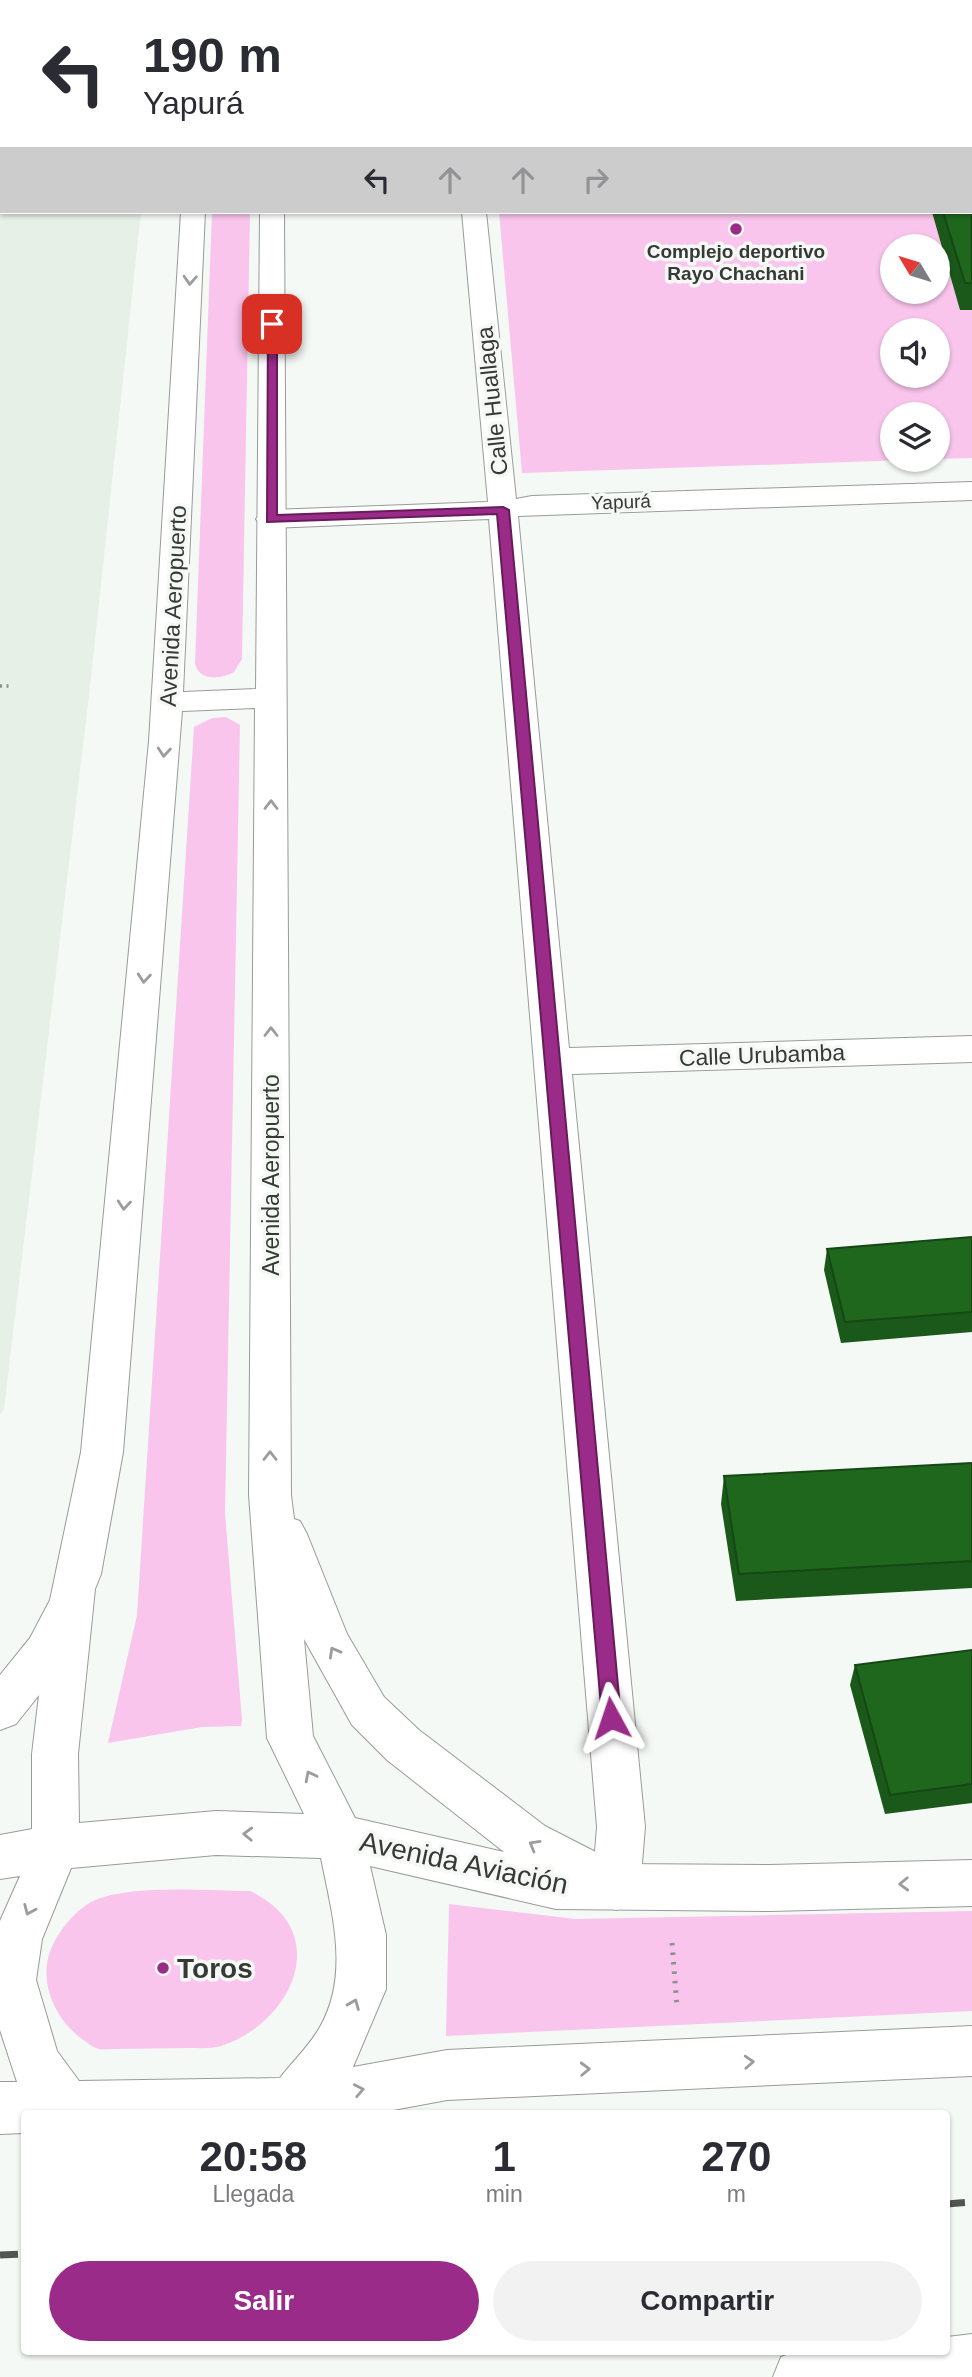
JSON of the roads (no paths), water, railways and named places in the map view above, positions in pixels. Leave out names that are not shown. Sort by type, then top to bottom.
[{"type":"main road","name":"Avenida Aeropuerto","points":[[66,2106],[35,2064],[10,1980],[17,1940],[56,1847],[55,1754],[73,1589],[79,1574],[102,1452],[168,702],[193,214]]},
{"type":"main road","name":"Avenida Aeropuerto","points":[[272,214],[270,1495],[290,1738],[340,1837],[361,1936],[361,1989],[338,2045],[292,2103]]},
{"type":"main road","name":"Calle Huallaga","points":[[474,214],[621,1827],[616,1888]]},
{"type":"main road","name":"Yapurá","points":[[271,519],[503,510],[532,505],[972,491]]},
{"type":"main road","points":[[168,702],[271,698]]},
{"type":"main road","name":"Calle Urubamba","points":[[551,1062],[972,1049]]},
{"type":"main road","points":[[270,1495],[328,1642],[368,1711],[403,1745],[528,1842],[616,1888]]},
{"type":"main road","points":[[0,1710],[46,1651],[73,1589]]},
{"type":"main road","name":"Avenida Aviación","points":[[0,1857],[56,1847],[216,1833],[340,1837],[556,1886],[770,1888],[972,1882]]},
{"type":"main road","points":[[0,2108],[292,2103],[447,2075],[972,2051]]},
{"type":"main road","points":[[801,2377],[972,2362]]},
{"type":"railway","points":[[950,2204],[972,2202]]},
{"type":"railway","points":[[0,2255],[21,2254]]},
{"type":"place","name":"Complejo deportivo Rayo Chachani","points":[[736,229]]},
{"type":"place","name":"Toros","points":[[163,1968]]}]
